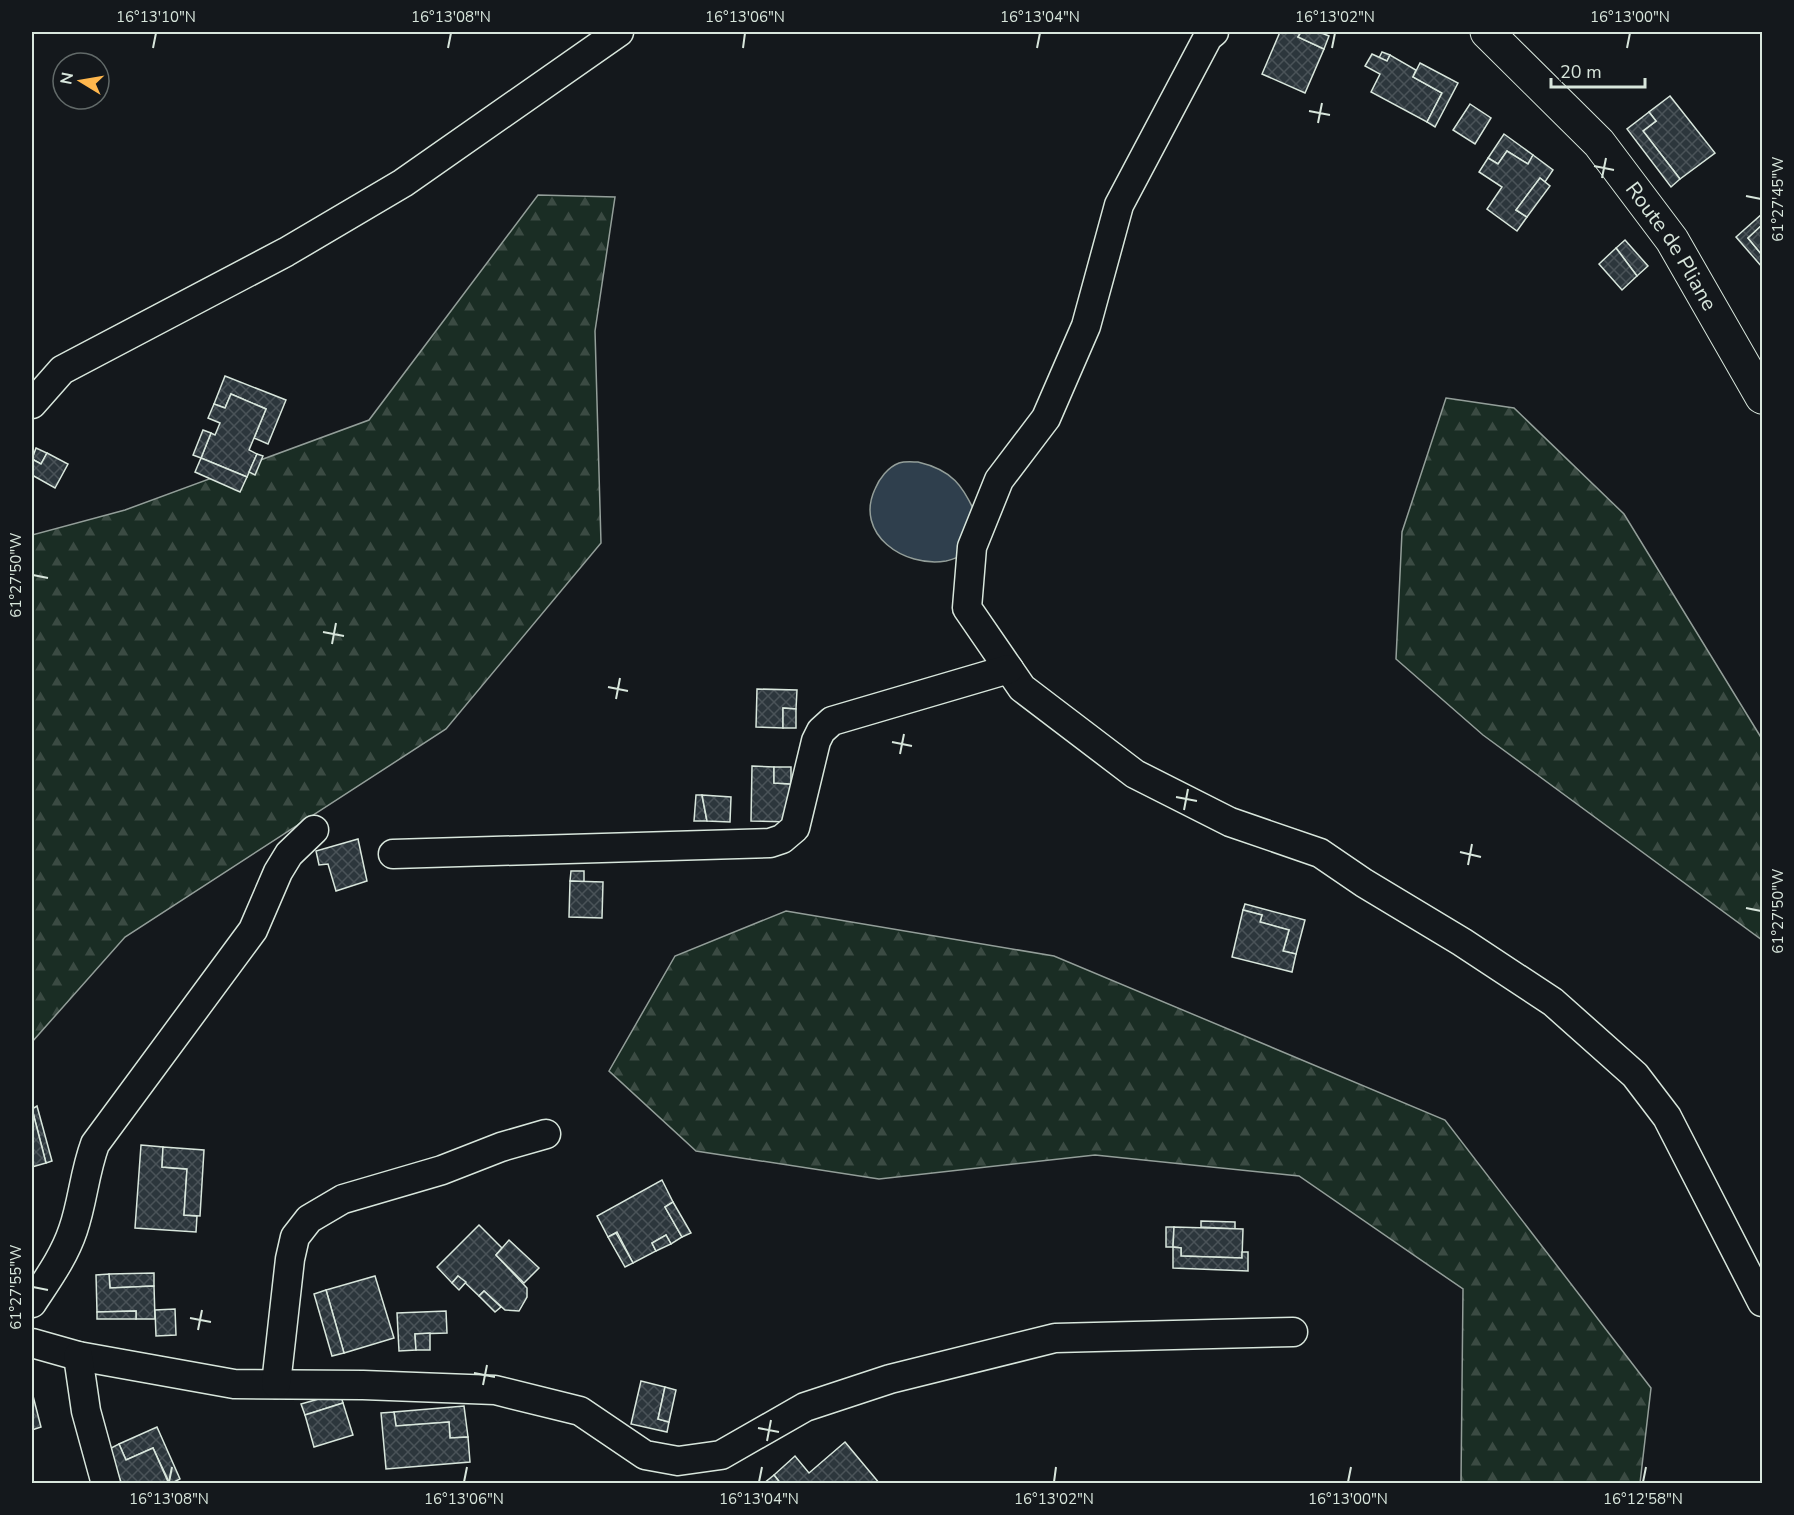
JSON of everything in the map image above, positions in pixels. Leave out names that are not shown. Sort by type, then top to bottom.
[{"type":"street","points":[[33,401],[62,370],[286,252],[403,183],[620,32]]},
{"type":"street","points":[[1214,32],[1208,37],[1119,205],[1086,326],[1046,418],[999,480],[972,547],[967,608],[1022,688],[1135,774],[1230,822],[1320,853],[1553,1002],[1635,1075],[1667,1117],[1762,1302]]},
{"type":"street","name":"Route de Pliane","points":[[1487,32],[1606,152],[1672,240],[1762,397]]},
{"type":"street","points":[[393,854],[770,843],[782,839],[795,828],[816,741],[821,731],[832,721],[1009,669]]},
{"type":"street","points":[[32,1303],[58,1264],[73,1232],[80,1206],[85,1171],[95,1144],[248,938],[289,854],[314,830]]},
{"type":"street","points":[[276,1384],[290,1259],[295,1238],[309,1218],[343,1199],[442,1170],[501,1147],[546,1134]]},
{"type":"street","points":[[32,1343],[78,1356],[234,1384],[495,1390],[580,1411],[645,1455],[678,1461],[721,1455],[805,1407],[879,1383],[1055,1338],[1293,1332]]},
{"type":"street","points":[[78,1356],[86,1411],[106,1484]]},
{"type":"green space","points":[[538,195],[615,197],[595,331],[601,543],[446,729],[125,937],[32,1042],[32,535],[125,510],[369,420]]},
{"type":"green space","points":[[1446,398],[1514,408],[1624,514],[1762,739],[1762,940],[1483,735],[1396,659],[1402,532]]},
{"type":"green space","points":[[786,911],[1054,956],[1445,1120],[1651,1388],[1640,1483],[1461,1483],[1463,1289],[1299,1176],[1095,1155],[879,1179],[696,1151],[609,1071],[675,956]]},
{"type":"water","points":[[918,462],[948,474],[967,496],[972,506],[977,517],[963,555],[946,561],[930,562],[914,559],[887,544],[877,533],[871,520],[870,505],[879,481],[888,470],[899,463]]},
{"type":"building","points":[[1280,32],[1301,32],[1298,37],[1324,49],[1305,93],[1262,74]]},
{"type":"building","points":[[1301,32],[1319,32],[1329,36],[1324,49],[1298,37]]},
{"type":"building","points":[[1382,52],[1390,55],[1387,61],[1379,58]]},
{"type":"building","points":[[1372,54],[1387,61],[1390,55],[1416,70],[1413,77],[1442,93],[1427,122],[1371,92],[1380,74],[1365,66]]},
{"type":"building","points":[[1420,63],[1458,83],[1435,127],[1427,122],[1442,93],[1413,77]]},
{"type":"building","points":[[1670,96],[1715,153],[1680,179],[1643,131],[1656,121],[1649,112]]},
{"type":"building","points":[[1470,104],[1491,118],[1475,144],[1453,130]]},
{"type":"building","points":[[1649,112],[1656,121],[1643,131],[1680,179],[1671,187],[1627,129]]},
{"type":"building","points":[[1504,134],[1533,155],[1528,164],[1507,151],[1498,164],[1488,158]]},
{"type":"building","points":[[1507,151],[1528,164],[1533,155],[1553,170],[1545,182],[1540,178],[1516,210],[1527,217],[1517,231],[1487,209],[1502,187],[1479,172],[1488,158],[1498,164]]},
{"type":"building","points":[[1540,178],[1550,186],[1527,217],[1516,210]]},
{"type":"building","points":[[1762,214],[1762,225],[1748,238],[1762,255],[1762,267],[1736,237]]},
{"type":"building","points":[[1762,225],[1762,255],[1748,238]]},
{"type":"building","points":[[1625,240],[1648,266],[1637,276],[1616,248]]},
{"type":"building","points":[[1616,248],[1637,276],[1622,290],[1599,264]]},
{"type":"building","points":[[225,376],[286,400],[268,444],[254,438],[266,409],[231,394],[225,408],[214,404]]},
{"type":"building","points":[[231,394],[266,409],[249,450],[257,454],[247,477],[201,458],[211,433],[215,435],[220,423],[208,418],[214,404],[225,408]]},
{"type":"building","points":[[203,430],[211,433],[201,458],[193,455]]},
{"type":"building","points":[[36,448],[47,453],[41,464],[32,459]]},
{"type":"building","points":[[47,453],[68,464],[55,488],[32,475],[32,459],[41,464]]},
{"type":"building","points":[[257,454],[263,456],[255,475],[249,472]]},
{"type":"building","points":[[201,458],[247,477],[240,492],[195,472]]},
{"type":"building","points":[[757,689],[797,690],[796,709],[783,708],[783,728],[756,727]]},
{"type":"building","points":[[783,708],[796,709],[796,728],[783,728]]},
{"type":"building","points":[[752,766],[774,767],[774,783],[791,784],[791,822],[751,821]]},
{"type":"building","points":[[774,767],[791,767],[791,784],[774,783]]},
{"type":"building","points":[[696,795],[702,795],[707,821],[694,821]]},
{"type":"building","points":[[702,795],[731,797],[730,822],[707,821]]},
{"type":"building","points":[[358,839],[367,881],[336,891],[328,864],[319,865],[316,851]]},
{"type":"building","points":[[571,871],[584,871],[584,882],[570,881]]},
{"type":"building","points":[[570,881],[603,882],[602,918],[569,917]]},
{"type":"building","points":[[1245,904],[1305,920],[1296,954],[1283,951],[1289,930],[1260,922],[1262,915],[1243,910]]},
{"type":"building","points":[[1243,910],[1262,915],[1260,922],[1289,930],[1283,951],[1296,954],[1292,972],[1232,957]]},
{"type":"building","points":[[37,1106],[52,1161],[46,1163],[32,1109]]},
{"type":"building","points":[[32,1109],[46,1163],[32,1167]]},
{"type":"building","points":[[141,1145],[163,1147],[162,1167],[187,1169],[184,1215],[197,1216],[196,1232],[135,1228]]},
{"type":"building","points":[[163,1147],[204,1150],[200,1216],[184,1215],[187,1169],[162,1167]]},
{"type":"building","points":[[662,1180],[673,1202],[665,1207],[682,1237],[671,1244],[666,1235],[652,1243],[656,1251],[633,1263],[617,1232],[608,1237],[597,1216]]},
{"type":"building","points":[[673,1202],[691,1233],[682,1237],[665,1207]]},
{"type":"building","points":[[1201,1221],[1235,1222],[1235,1229],[1201,1227]]},
{"type":"building","points":[[479,1225],[502,1248],[496,1255],[527,1288],[527,1297],[519,1311],[505,1310],[484,1291],[479,1296],[458,1276],[452,1283],[437,1267]]},
{"type":"building","points":[[1166,1227],[1174,1227],[1173,1247],[1166,1247]]},
{"type":"building","points":[[1174,1227],[1243,1229],[1242,1258],[1181,1256],[1181,1248],[1173,1247]]},
{"type":"building","points":[[616,1233],[633,1263],[625,1267],[608,1237]]},
{"type":"building","points":[[666,1235],[671,1244],[656,1251],[652,1243]]},
{"type":"building","points":[[509,1240],[539,1268],[524,1283],[496,1255]]},
{"type":"building","points":[[1173,1247],[1181,1248],[1181,1256],[1242,1258],[1242,1252],[1248,1252],[1248,1271],[1173,1268]]},
{"type":"building","points":[[154,1273],[154,1286],[110,1288],[109,1274]]},
{"type":"building","points":[[109,1274],[110,1288],[154,1286],[155,1319],[136,1319],[136,1311],[97,1312],[96,1275]]},
{"type":"building","points":[[375,1276],[394,1338],[344,1353],[326,1290]]},
{"type":"building","points":[[458,1276],[466,1282],[459,1290],[452,1283]]},
{"type":"building","points":[[326,1290],[344,1353],[332,1356],[314,1294]]},
{"type":"building","points":[[484,1291],[501,1307],[495,1312],[479,1296]]},
{"type":"building","points":[[175,1309],[176,1335],[156,1336],[155,1310]]},
{"type":"building","points":[[136,1311],[136,1319],[97,1319],[97,1312]]},
{"type":"building","points":[[446,1311],[447,1333],[415,1334],[416,1350],[399,1351],[397,1313]]},
{"type":"building","points":[[430,1333],[430,1350],[416,1350],[415,1334]]},
{"type":"building","points":[[641,1381],[665,1387],[658,1419],[669,1422],[667,1432],[631,1424]]},
{"type":"building","points":[[665,1387],[676,1390],[669,1422],[658,1419]]},
{"type":"building","points":[[32,1392],[41,1427],[32,1430]]},
{"type":"building","points":[[340,1393],[343,1403],[305,1415],[301,1404]]},
{"type":"building","points":[[343,1403],[353,1435],[314,1447],[305,1415]]},
{"type":"building","points":[[464,1406],[468,1437],[450,1438],[449,1422],[396,1426],[394,1412]]},
{"type":"building","points":[[394,1412],[396,1426],[449,1422],[450,1438],[468,1437],[470,1462],[386,1469],[381,1413]]},
{"type":"building","points":[[157,1427],[180,1479],[170,1484],[153,1448],[126,1460],[119,1444]]},
{"type":"building","points":[[845,1442],[880,1484],[781,1484],[774,1475],[795,1456],[809,1473]]},
{"type":"building","points":[[119,1444],[126,1460],[153,1448],[169,1484],[122,1484],[107,1450]]},
{"type":"building","points":[[774,1475],[781,1484],[763,1484]]}]
